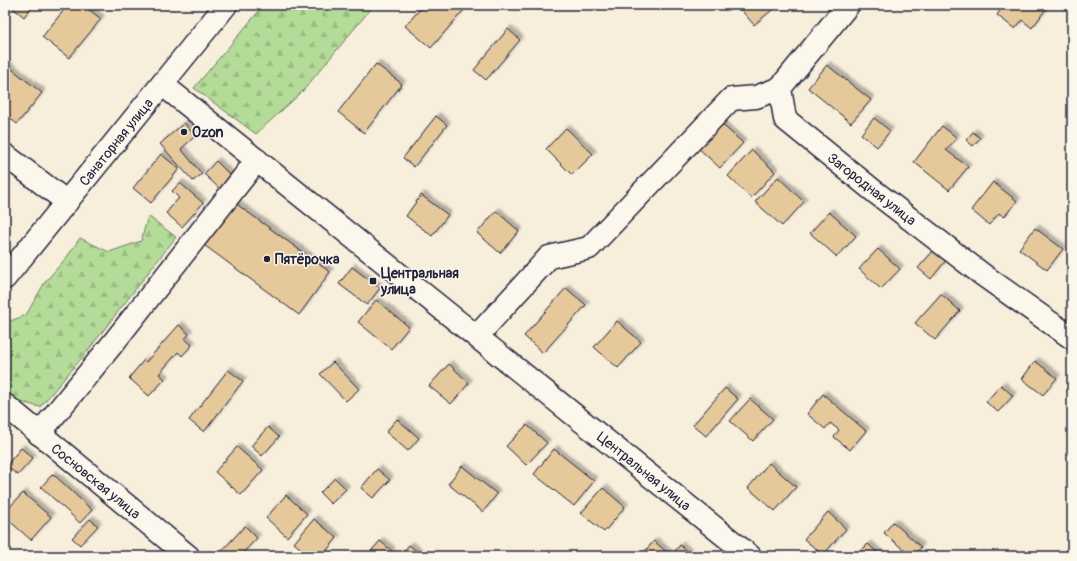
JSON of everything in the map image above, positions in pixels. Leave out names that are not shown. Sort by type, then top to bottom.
[{"type":"street","name":"Санаторная улица","points":[[5,278],[226,5]]},
{"type":"street","points":[[477,336],[548,257],[588,248],[731,99],[756,97],[780,88],[848,5]]},
{"type":"street","name":"Центральная улица","points":[[163,84],[750,556]]},
{"type":"street","name":"Загородная улица","points":[[780,88],[785,118],[875,192],[983,275],[1072,338]]},
{"type":"street","points":[[5,155],[68,202]]},
{"type":"street","points":[[39,434],[114,342],[257,160]]},
{"type":"street","name":"Сосновская улица","points":[[5,405],[188,556]]},
{"type":"green space","points":[[264,5],[374,5],[302,92],[256,134],[194,88]]},
{"type":"green space","points":[[148,216],[176,237],[86,353],[40,407],[13,400],[5,392],[5,323],[26,315],[45,282],[67,257],[80,238],[109,252],[141,241]]},
{"type":"building","points":[[16,5],[33,5],[24,17],[13,8]]},
{"type":"building","points":[[68,5],[83,5],[101,19],[69,58],[42,37]]},
{"type":"building","points":[[424,5],[468,5],[431,48],[405,26]]},
{"type":"building","points":[[737,5],[778,5],[754,25]]},
{"type":"building","points":[[1001,5],[1049,5],[1032,28],[1022,20],[1015,29],[997,15],[1003,6]]},
{"type":"building","points":[[508,29],[520,40],[486,80],[474,70]]},
{"type":"building","points":[[376,64],[402,84],[364,133],[338,112]]},
{"type":"building","points":[[827,65],[871,100],[851,123],[808,88]]},
{"type":"building","points":[[8,66],[42,93],[17,124],[5,114],[5,70]]},
{"type":"building","points":[[436,116],[447,125],[414,167],[403,158]]},
{"type":"building","points":[[874,118],[890,131],[877,147],[861,134]]},
{"type":"building","points":[[718,121],[743,143],[720,168],[696,146]]},
{"type":"building","points":[[184,123],[195,136],[181,149],[202,174],[193,181],[160,144]]},
{"type":"building","points":[[942,126],[957,138],[946,150],[968,167],[949,190],[914,162]]},
{"type":"building","points":[[566,128],[593,154],[572,175],[546,149]]},
{"type":"building","points":[[973,132],[980,138],[973,146],[966,140]]},
{"type":"building","points":[[752,150],[775,172],[751,198],[728,176]]},
{"type":"building","points":[[161,154],[179,169],[151,203],[133,188]]},
{"type":"building","points":[[216,161],[233,178],[221,190],[204,174]]},
{"type":"building","points":[[778,177],[804,202],[782,226],[755,202]]},
{"type":"building","points":[[993,182],[1017,201],[1004,217],[999,213],[989,225],[971,210]]},
{"type":"building","points":[[180,183],[203,203],[182,227],[166,213],[179,198],[172,191]]},
{"type":"building","points":[[421,195],[448,215],[432,236],[406,216]]},
{"type":"building","name":"Пятёрочка","points":[[235,203],[330,272],[299,315],[204,245]]},
{"type":"building","points":[[496,211],[519,231],[500,253],[477,233]]},
{"type":"building","points":[[829,212],[856,236],[837,257],[810,233]]},
{"type":"building","points":[[1035,228],[1063,249],[1047,270],[1019,249]]},
{"type":"building","points":[[878,249],[900,269],[881,289],[859,269]]},
{"type":"building","points":[[935,249],[947,259],[931,279],[918,268]]},
{"type":"building","points":[[352,267],[380,288],[367,305],[339,284]]},
{"type":"building","points":[[566,288],[586,305],[543,353],[524,336]]},
{"type":"building","points":[[941,294],[960,311],[935,340],[915,323]]},
{"type":"building","points":[[376,300],[409,327],[391,349],[358,322]]},
{"type":"building","points":[[617,321],[641,342],[618,368],[594,347]]},
{"type":"building","points":[[179,325],[189,334],[185,339],[192,345],[182,356],[178,352],[159,374],[165,379],[149,396],[129,378],[144,360],[146,362]]},
{"type":"building","points":[[1035,361],[1057,378],[1043,395],[1022,379]]},
{"type":"building","points":[[333,362],[359,389],[346,401],[320,374]]},
{"type":"building","points":[[449,364],[469,383],[451,404],[429,386]]},
{"type":"building","points":[[228,370],[243,381],[204,432],[189,420]]},
{"type":"building","points":[[1001,385],[1013,396],[998,412],[986,402]]},
{"type":"building","points":[[725,388],[738,399],[706,436],[693,425]]},
{"type":"building","points":[[823,394],[866,431],[850,450],[834,437],[839,430],[830,423],[825,429],[807,414]]},
{"type":"building","points":[[750,399],[773,419],[753,441],[730,421]]},
{"type":"building","points":[[397,419],[419,438],[408,451],[386,432]]},
{"type":"building","points":[[527,425],[547,443],[526,465],[506,446]]},
{"type":"building","points":[[268,427],[279,437],[262,456],[251,446]]},
{"type":"building","points":[[237,447],[263,470],[241,495],[215,472]]},
{"type":"building","points":[[21,448],[33,458],[18,475],[6,466]]},
{"type":"building","points":[[554,449],[594,481],[574,506],[534,474]]},
{"type":"building","points":[[769,463],[796,487],[775,511],[748,488]]},
{"type":"building","points":[[462,466],[497,494],[483,512],[448,484]]},
{"type":"building","points":[[377,469],[390,480],[373,498],[361,488]]},
{"type":"building","points":[[53,474],[92,510],[80,523],[41,487]]},
{"type":"building","points":[[335,478],[346,489],[331,504],[320,493]]},
{"type":"building","points":[[603,488],[625,507],[604,532],[581,513]]},
{"type":"building","points":[[23,493],[51,517],[31,540],[5,517],[5,512]]},
{"type":"building","points":[[286,495],[307,514],[287,537],[266,518]]},
{"type":"building","points":[[828,512],[846,529],[823,555],[804,539]]},
{"type":"building","points":[[90,519],[98,526],[80,545],[72,538]]},
{"type":"building","points":[[314,519],[337,538],[322,556],[309,556],[294,543]]},
{"type":"building","points":[[893,522],[921,547],[914,556],[911,556],[884,533]]},
{"type":"building","points":[[245,526],[257,538],[240,556],[223,556],[220,553]]},
{"type":"building","points":[[380,541],[392,551],[388,556],[367,556]]},
{"type":"building","points":[[654,541],[671,556],[641,556]]},
{"type":"building","points":[[868,544],[881,556],[856,556]]},
{"type":"building","points":[[409,545],[423,556],[400,556]]},
{"type":"building","points":[[680,545],[692,556],[671,556]]},
{"type":"place","name":"Ozon","points":[[184,132]]},
{"type":"place","name":"Пятёрочка","points":[[267,259]]},
{"type":"place","name":"Центральная улица","points":[[373,281]]}]
